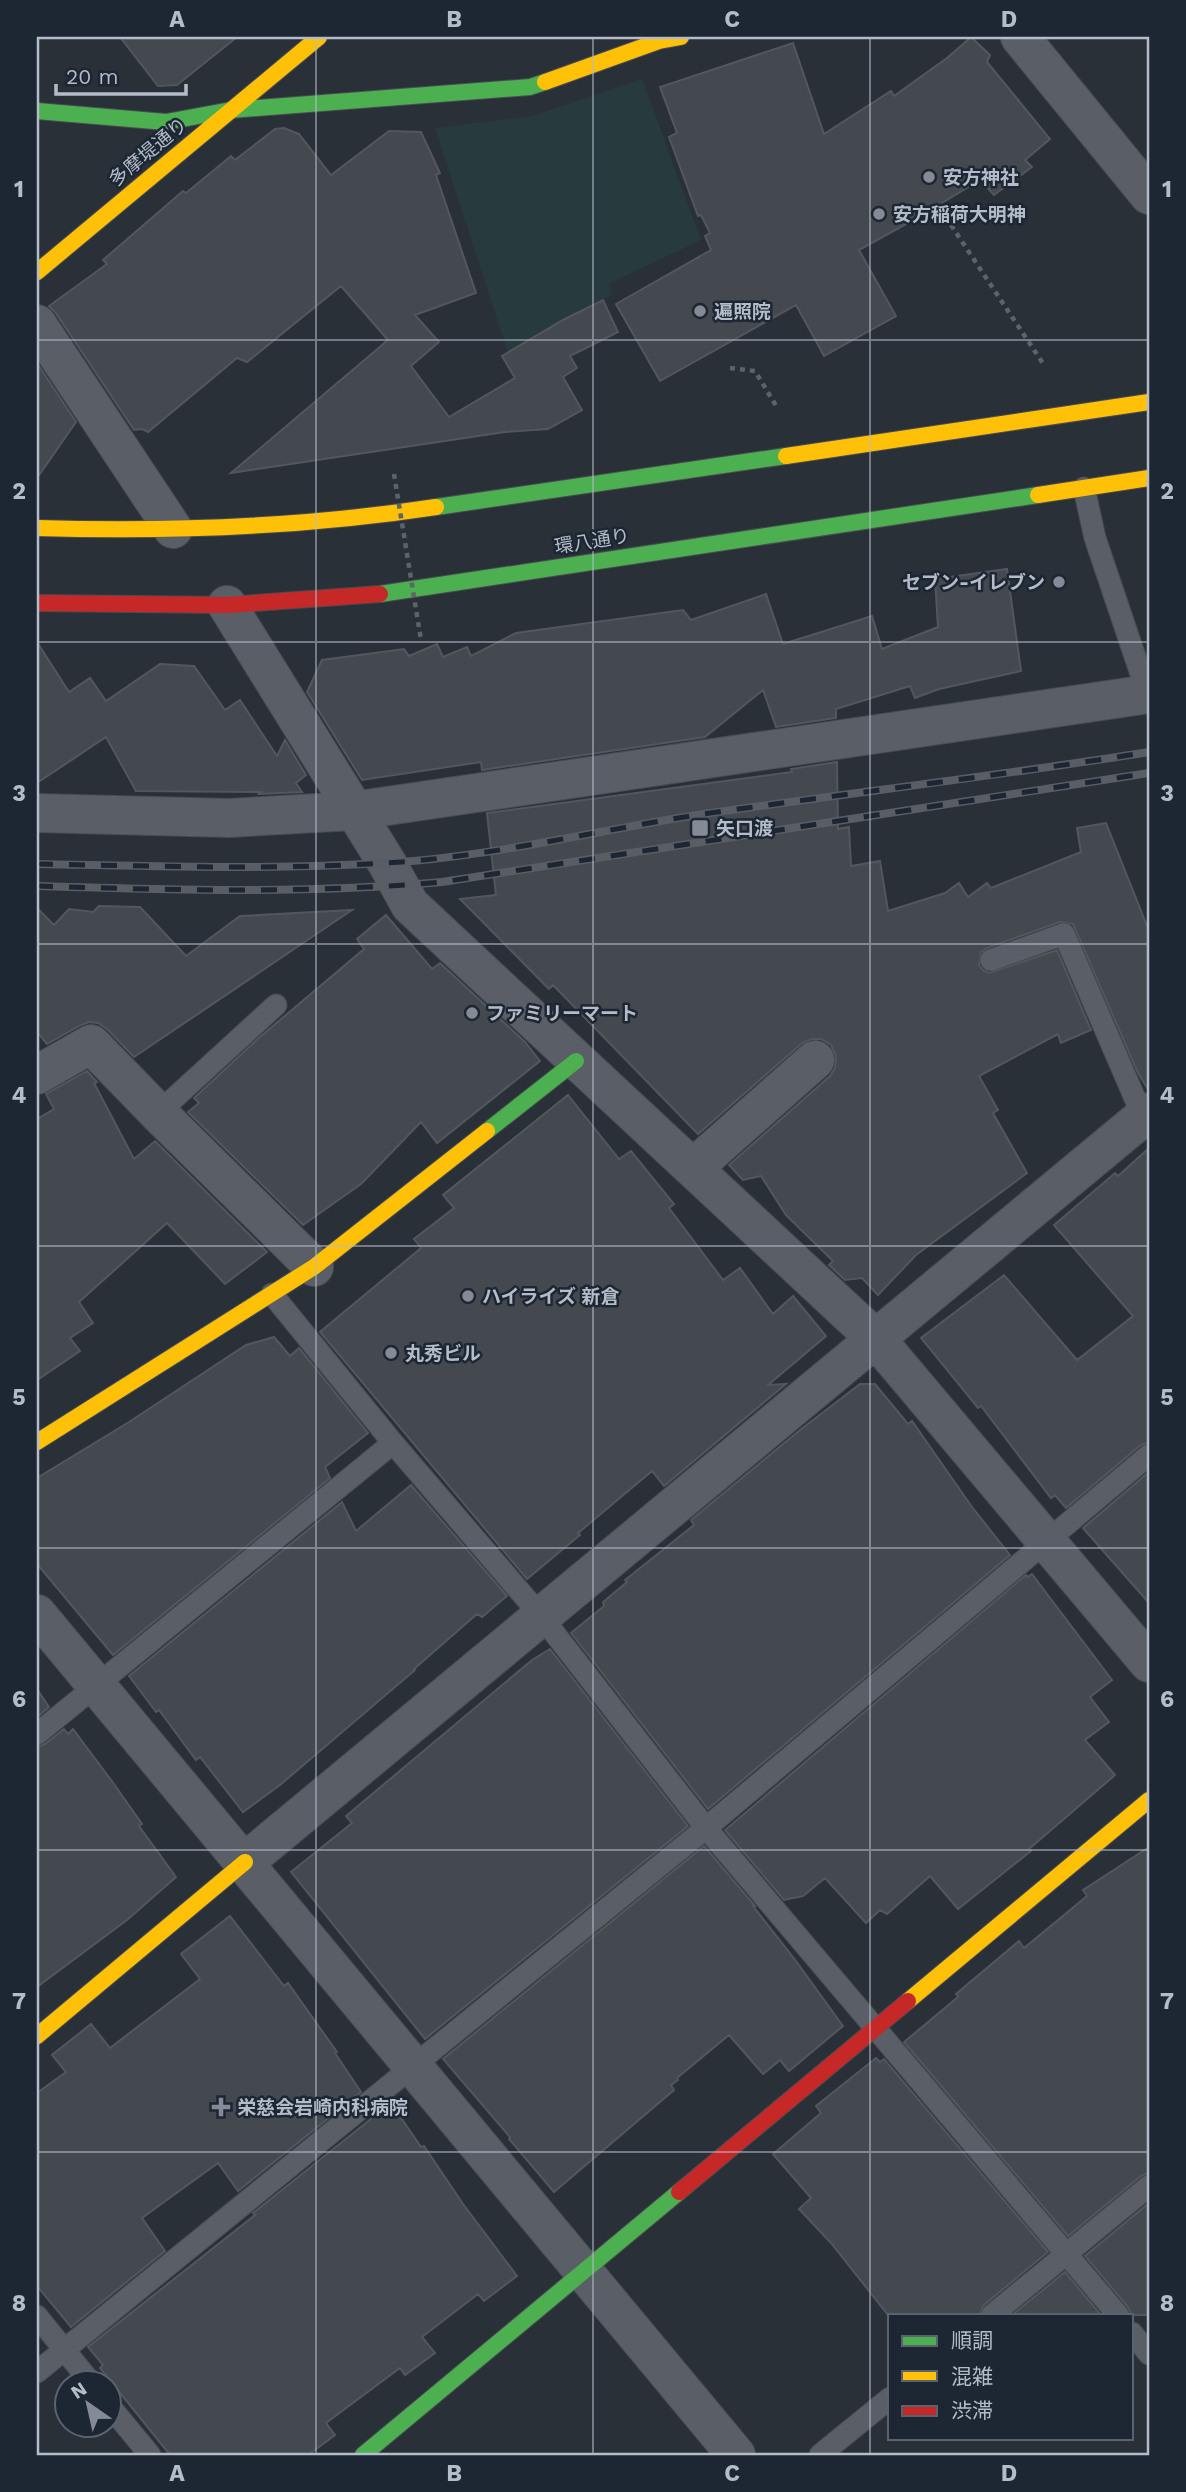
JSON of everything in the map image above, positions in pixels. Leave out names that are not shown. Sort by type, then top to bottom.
[{"type":"street","name":"多摩堤通り","points":[[37,272],[319,37]]},
{"type":"street","points":[[37,111],[166,122],[231,110],[530,87],[659,41],[681,37]]},
{"type":"street","points":[[1020,37],[1149,195]]},
{"type":"street","points":[[37,324],[173,529]]},
{"type":"street","points":[[37,528],[108,531],[291,524],[411,511],[1149,402]]},
{"type":"street","name":"環八通り","points":[[37,603],[227,605],[388,593],[1149,478]]},
{"type":"street","points":[[227,605],[387,863],[410,905],[876,1339],[1149,1663]]},
{"type":"street","points":[[37,813],[229,818],[353,811],[1149,695]]},
{"type":"street","points":[[37,1074],[91,1044],[314,1267]]},
{"type":"street","points":[[693,1168],[815,1060]]},
{"type":"street","points":[[37,1442],[314,1267],[576,1061]]},
{"type":"street","points":[[37,2036],[1146,1114]]},
{"type":"street","points":[[37,1614],[94,1686],[413,2064],[736,2455]]},
{"type":"street","points":[[363,2455],[1149,1800]]},
{"type":"lane","points":[[1084,488],[1095,538],[1149,695]]},
{"type":"lane","points":[[991,960],[1063,934],[1146,1114]]},
{"type":"lane","points":[[158,1113],[276,1005]]},
{"type":"lane","points":[[272,1294],[393,1443],[541,1616],[706,1828],[1117,2314]]},
{"type":"lane","points":[[37,1734],[393,1443]]},
{"type":"lane","points":[[37,2372],[706,1828],[1149,1455]]},
{"type":"lane","points":[[993,2314],[1149,2186]]},
{"type":"lane","points":[[37,2316],[80,2370]]},
{"type":"lane","points":[[1134,2335],[1149,2354]]},
{"type":"lane","points":[[820,2455],[888,2400]]},
{"type":"lane","points":[[122,2421],[150,2455]]},
{"type":"path","points":[[951,225],[1044,365]]},
{"type":"path","points":[[730,368],[755,370],[779,409]]},
{"type":"path","points":[[394,474],[421,640]]},
{"type":"green space","points":[[642,79],[701,240],[608,284],[613,294],[508,352],[435,128],[532,116]]},
{"type":"building","points":[[120,37],[237,37],[177,85],[158,86]]},
{"type":"building","points":[[971,37],[990,55],[987,62],[1050,139],[1025,160],[1032,167],[994,195],[980,180],[859,250],[896,316],[824,356],[796,305],[660,381],[616,304],[711,250],[705,236],[710,233],[701,215],[698,216],[669,137],[677,133],[660,87],[793,43],[824,134],[891,91],[894,96]]},
{"type":"building","points":[[284,128],[299,134],[331,175],[389,131],[421,132],[440,173],[436,175],[476,293],[415,315],[439,342],[411,366],[449,417],[515,378],[502,356],[603,300],[618,332],[570,356],[577,368],[563,377],[582,410],[548,429],[505,432],[231,473],[388,340],[341,286],[247,362],[237,358],[148,432],[142,429],[134,430],[49,306],[107,264],[103,260],[183,191],[186,193],[231,156],[235,160],[275,129]]},
{"type":"building","points":[[37,363],[76,422],[37,478]]},
{"type":"building","points":[[1007,569],[1021,671],[939,689],[915,698],[910,686],[836,709],[836,718],[776,727],[763,690],[705,737],[482,770],[481,762],[362,780],[307,692],[322,660],[404,649],[409,656],[437,644],[443,657],[467,647],[471,656],[516,633],[683,610],[691,620],[766,594],[783,644],[872,616],[882,649],[938,627],[935,579]]},
{"type":"building","points":[[37,642],[69,692],[90,678],[106,701],[160,664],[194,666],[225,710],[240,700],[277,756],[285,740],[306,775],[296,783],[302,792],[259,794],[261,792],[136,791],[106,737],[37,783]]},
{"type":"building","points":[[837,762],[838,829],[849,827],[851,866],[880,861],[888,911],[945,893],[959,883],[968,897],[987,883],[991,888],[1081,852],[1077,828],[1106,823],[1149,931],[1149,1091],[1138,1073],[1073,924],[1060,922],[981,952],[979,965],[989,973],[1057,950],[1091,1030],[1061,1043],[1058,1034],[979,1076],[998,1110],[993,1113],[1027,1173],[916,1255],[878,1295],[862,1278],[845,1280],[829,1265],[833,1261],[786,1215],[761,1176],[743,1180],[729,1165],[830,1076],[835,1068],[836,1056],[831,1045],[821,1039],[811,1039],[801,1044],[698,1134],[553,985],[549,989],[460,899],[496,895],[487,813],[792,772],[791,769]]},
{"type":"building","points":[[99,906],[140,907],[186,956],[240,916],[352,910],[134,1057],[98,1023],[81,1025],[47,1044],[37,1032],[37,908],[54,925],[69,909],[93,912]]},
{"type":"building","points":[[386,915],[432,969],[440,963],[525,1042],[540,1061],[437,1143],[421,1122],[361,1184],[303,1225],[188,1112],[199,1103],[194,1098],[261,1036],[364,949],[357,939]]},
{"type":"building","points":[[87,1071],[97,1082],[94,1083],[134,1159],[155,1141],[267,1252],[225,1284],[167,1223],[79,1302],[93,1323],[70,1338],[80,1351],[37,1380],[37,1119],[54,1109],[46,1094]]},
{"type":"building","points":[[568,1095],[619,1159],[631,1151],[674,1204],[669,1208],[723,1280],[740,1268],[773,1314],[793,1296],[826,1336],[768,1385],[786,1384],[664,1486],[652,1471],[527,1579],[320,1332],[421,1248],[414,1239],[454,1208],[443,1195]]},
{"type":"building","points":[[1149,1148],[1149,1442],[1141,1445],[1066,1508],[1055,1495],[1051,1498],[981,1406],[978,1408],[921,1338],[1004,1275],[1077,1360],[1133,1316],[1054,1225],[1115,1173],[1118,1176]]},
{"type":"building","points":[[274,1337],[290,1356],[299,1348],[368,1433],[325,1467],[330,1478],[113,1655],[37,1564],[37,1478],[129,1422],[246,1345]]},
{"type":"building","points":[[860,1384],[875,1384],[908,1424],[912,1421],[972,1507],[1010,1555],[708,1809],[571,1633],[604,1606],[603,1602],[627,1582],[625,1580],[694,1525],[691,1520]]},
{"type":"building","points":[[1149,1472],[1149,1603],[1083,1528]]},
{"type":"building","points":[[411,1485],[507,1596],[482,1617],[477,1614],[280,1785],[243,1812],[200,1757],[196,1760],[159,1710],[156,1712],[129,1676],[342,1502],[356,1531]]},
{"type":"building","points":[[1032,1574],[1112,1680],[1090,1697],[1109,1722],[1085,1740],[1115,1775],[1029,1849],[1031,1851],[958,1909],[930,1876],[887,1914],[880,1910],[866,1923],[825,1878],[803,1896],[784,1900],[725,1830],[1026,1575],[1028,1577]]},
{"type":"building","points":[[550,1649],[688,1826],[425,2039],[291,1872],[352,1823],[346,1816],[532,1660]]},
{"type":"building","points":[[37,1689],[49,1707],[37,1717]]},
{"type":"building","points":[[64,1729],[68,1734],[73,1729],[142,1824],[139,1826],[176,1877],[127,1920],[37,1987],[37,1747]]},
{"type":"building","points":[[704,1846],[755,1906],[843,2026],[789,2071],[780,2060],[763,2074],[729,2035],[677,2078],[671,2085],[674,2090],[554,2192],[443,2059]]},
{"type":"building","points":[[1149,1847],[1149,2173],[1141,2176],[1068,2236],[904,2042],[1019,1941],[1024,1948],[1087,1896],[1083,1890]]},
{"type":"building","points":[[230,1916],[284,1986],[288,1983],[337,2052],[335,2053],[361,2092],[238,2191],[218,2163],[142,2218],[165,2251],[71,2327],[37,2286],[37,2093],[66,2072],[52,2055],[91,2024],[110,2048],[200,1979],[181,1954]]},
{"type":"building","points":[[876,2058],[880,2062],[884,2059],[1048,2252],[984,2305],[980,2314],[888,2315],[831,2243],[799,2209],[811,2198],[773,2154],[821,2113],[816,2106]]},
{"type":"building","points":[[391,2103],[517,2276],[484,2301],[478,2294],[422,2337],[435,2353],[405,2375],[400,2368],[326,2423],[335,2435],[308,2455],[170,2455],[122,2395],[122,2370],[102,2370],[103,2365],[88,2347],[255,2215],[253,2213]]},
{"type":"building","points":[[1149,2203],[1149,2315],[1131,2314],[1128,2307],[1085,2256]]},
{"type":"building","points":[[1065,2272],[1100,2314],[1013,2314]]},
{"type":"railway","points":[[37,864],[255,867],[425,860],[697,815],[1149,752]]},
{"type":"railway","points":[[37,886],[290,890],[442,882],[1149,773]]},
{"type":"traffic: fast","points":[[37,111],[166,122],[231,110],[530,87],[545,82]]},
{"type":"traffic: fast","points":[[436,507],[786,456]]},
{"type":"traffic: fast","points":[[380,594],[1038,495]]},
{"type":"traffic: fast","points":[[487,1131],[576,1061]]},
{"type":"traffic: fast","points":[[363,2455],[679,2192]]},
{"type":"traffic: slow","points":[[37,272],[319,37]]},
{"type":"traffic: slow","points":[[545,82],[659,41],[681,37]]},
{"type":"traffic: slow","points":[[786,456],[1149,402]]},
{"type":"traffic: slow","points":[[1038,495],[1149,478]]},
{"type":"traffic: slow","points":[[37,528],[237,526],[337,519],[436,507]]},
{"type":"traffic: slow","points":[[37,1442],[314,1267],[487,1131]]},
{"type":"traffic: slow","points":[[908,2001],[1149,1800]]},
{"type":"traffic: slow","points":[[37,2036],[245,1862]]},
{"type":"traffic: jam","points":[[37,603],[227,605],[380,594]]},
{"type":"traffic: jam","points":[[679,2192],[908,2001]]},
{"type":"place","name":"安方神社","points":[[929,177]]},
{"type":"place","name":"安方稲荷大明神","points":[[879,214]]},
{"type":"place","name":"遍照院","points":[[700,311]]},
{"type":"place","name":"セブン-イレブン","points":[[1059,582]]},
{"type":"place","name":"矢口渡","points":[[700,828]]},
{"type":"place","name":"ファミリーマート","points":[[472,1013]]},
{"type":"place","name":"ハイライズ 新倉","points":[[468,1296]]},
{"type":"place","name":"丸秀ビル","points":[[391,1353]]},
{"type":"place","name":"栄慈会岩崎内科病院","points":[[221,2107]]}]
